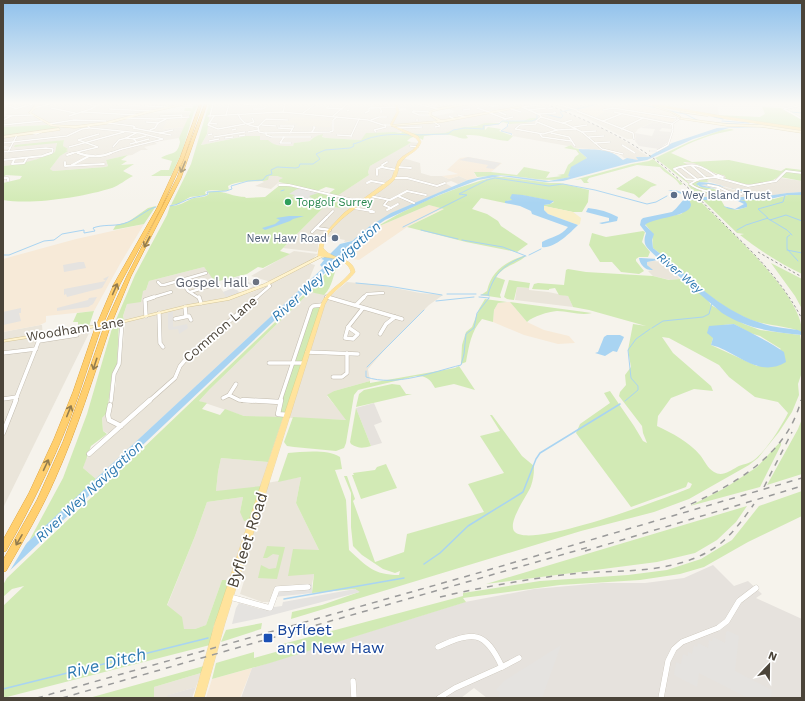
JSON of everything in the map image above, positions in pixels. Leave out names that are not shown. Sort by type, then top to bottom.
[{"type":"highway","points":[[3,568],[36,511],[71,432],[108,325],[129,276],[162,207],[190,137]]},
{"type":"highway","points":[[3,548],[22,515],[60,434],[74,399],[99,326],[117,284],[185,164],[195,137]]},
{"type":"main road","points":[[324,255],[322,242],[330,230],[353,208],[394,178],[401,160],[418,147],[419,140],[415,137]]},
{"type":"main road","name":"Byfleet Road","points":[[198,698],[229,596],[322,306],[326,297],[353,272],[351,265],[342,260],[324,255]]},
{"type":"street","points":[[8,152],[16,137]]},
{"type":"street","points":[[3,143],[61,137]]},
{"type":"street","points":[[67,155],[98,147],[78,140],[90,137]]},
{"type":"street","points":[[69,147],[109,137]]},
{"type":"street","points":[[113,146],[118,143],[119,140],[129,137]]},
{"type":"street","points":[[126,138],[134,139],[143,137]]},
{"type":"street","points":[[78,153],[89,156],[106,156],[122,149],[163,139],[153,137]]},
{"type":"street","points":[[208,141],[220,137]]},
{"type":"street","points":[[225,138],[233,137]]},
{"type":"street","points":[[270,137],[311,137]]},
{"type":"street","points":[[284,137],[280,143],[291,143]]},
{"type":"street","points":[[542,137],[571,142]]},
{"type":"street","points":[[567,137],[575,146]]},
{"type":"street","points":[[589,137],[593,137]]},
{"type":"street","points":[[589,137],[601,148],[618,150]]},
{"type":"street","points":[[650,151],[658,150],[669,144],[671,137]]},
{"type":"street","points":[[215,138],[219,139]]},
{"type":"street","points":[[134,139],[136,143]]},
{"type":"street","points":[[130,144],[149,139]]},
{"type":"street","points":[[595,143],[610,142]]},
{"type":"street","points":[[48,148],[51,144]]},
{"type":"street","points":[[622,145],[635,153]]},
{"type":"street","points":[[410,146],[418,147]]},
{"type":"street","points":[[3,148],[10,148]]},
{"type":"street","points":[[3,152],[48,148],[53,149],[52,152],[43,156]]},
{"type":"street","points":[[19,156],[12,164],[24,163],[35,149]]},
{"type":"street","points":[[622,149],[629,149]]},
{"type":"street","points":[[615,150],[623,154]]},
{"type":"street","points":[[15,155],[18,151]]},
{"type":"street","points":[[3,160],[43,156],[50,157]]},
{"type":"street","points":[[72,165],[89,156]]},
{"type":"street","points":[[383,167],[382,165],[387,162]]},
{"type":"street","points":[[62,168],[65,166],[92,163],[99,165],[104,164]]},
{"type":"street","points":[[692,166],[706,178]]},
{"type":"street","points":[[698,180],[686,180],[674,169],[681,167],[703,166],[718,177],[748,186],[776,181],[786,171],[802,173]]},
{"type":"street","points":[[381,173],[377,174],[378,169],[383,167],[411,167],[411,172]]},
{"type":"street","points":[[681,167],[698,180]]},
{"type":"street","points":[[718,177],[706,178],[690,184],[694,187],[705,190],[742,194]]},
{"type":"street","points":[[394,178],[407,178],[437,186],[445,183]]},
{"type":"street","points":[[3,179],[8,180],[4,182]]},
{"type":"street","points":[[367,183],[371,181],[387,184]]},
{"type":"street","points":[[279,185],[289,185],[362,202]]},
{"type":"street","points":[[708,185],[718,187],[728,192]]},
{"type":"street","points":[[370,196],[388,200],[407,191],[424,193]]},
{"type":"street","points":[[398,196],[414,202]]},
{"type":"street","points":[[388,200],[385,206],[391,208]]},
{"type":"street","points":[[387,210],[398,204]]},
{"type":"street","points":[[353,208],[371,212],[368,216]]},
{"type":"street","points":[[312,232],[331,211]]},
{"type":"street","points":[[316,228],[330,230]]},
{"type":"street","name":"Woodham Lane","points":[[40,338],[122,322],[248,293],[324,255]]},
{"type":"street","points":[[158,282],[161,285],[206,273]]},
{"type":"street","points":[[194,276],[197,281]]},
{"type":"street","points":[[181,280],[190,292],[198,297],[201,303]]},
{"type":"street","points":[[190,292],[216,284]]},
{"type":"street","name":"Common Lane","points":[[89,454],[175,378],[180,366],[186,359],[269,287],[270,286],[268,284]]},
{"type":"street","points":[[146,316],[144,302],[146,299],[171,292]]},
{"type":"street","points":[[356,306],[367,294],[383,293]]},
{"type":"street","points":[[326,297],[402,319]]},
{"type":"street","points":[[287,415],[278,414],[280,402],[311,308],[313,306],[322,306]]},
{"type":"street","points":[[185,307],[186,316]]},
{"type":"street","points":[[348,327],[363,308]]},
{"type":"street","points":[[159,313],[160,343],[163,347]]},
{"type":"street","points":[[174,318],[186,316],[190,317],[191,320]]},
{"type":"street","points":[[380,334],[384,331],[386,324],[395,317]]},
{"type":"street","points":[[121,426],[109,420],[108,416],[114,374],[119,364],[122,322]]},
{"type":"street","name":"Woodham Lane","points":[[3,341],[77,335]]},
{"type":"street","points":[[3,433],[40,338]]},
{"type":"street","points":[[3,353],[16,350],[36,349]]},
{"type":"street","points":[[307,352],[358,354]]},
{"type":"street","points":[[333,378],[342,377],[347,373],[347,353]]},
{"type":"street","points":[[269,363],[303,363]]},
{"type":"street","points":[[223,398],[230,395],[236,384]]},
{"type":"street","points":[[230,395],[233,398],[246,401],[280,402]]},
{"type":"street","points":[[3,399],[17,397]]},
{"type":"street","points":[[3,419],[9,418]]},
{"type":"street","points":[[229,596],[270,608],[278,589],[308,588]]},
{"type":"street","points":[[661,698],[668,660],[674,649],[682,642],[718,628],[727,621],[739,601],[756,588]]},
{"type":"street","points":[[438,647],[464,637],[477,637],[484,639],[491,646],[502,667]]},
{"type":"street","points":[[439,698],[455,688],[519,658]]},
{"type":"street","points":[[353,681],[354,698]]},
{"type":"shaded area","points":[[3,137],[180,137],[155,142],[157,144],[144,147],[148,150],[141,150],[132,155],[106,160],[108,166],[105,167],[53,171],[50,169],[60,156],[67,151],[63,146],[64,140],[15,147],[57,142],[55,152],[44,157],[23,164],[3,166],[3,148],[9,146],[3,146]]},
{"type":"shaded area","points":[[206,137],[242,137],[201,145]]},
{"type":"shaded area","points":[[260,137],[318,137],[312,138],[310,141],[295,143],[293,146],[279,146],[260,140]]},
{"type":"shaded area","points":[[323,137],[364,137],[361,140]]},
{"type":"shaded area","points":[[516,137],[617,137],[649,157],[637,158],[638,160],[624,158],[620,154],[607,150],[574,148],[571,145],[568,146]]},
{"type":"shaded area","points":[[623,137],[636,137],[636,139],[627,139]]},
{"type":"shaded area","points":[[636,137],[670,137],[668,142],[659,149],[639,146],[635,141]]},
{"type":"shaded area","points":[[411,142],[419,143],[414,150],[403,158],[420,163],[421,173],[431,176],[442,176],[449,179],[459,176],[468,180],[458,184],[451,181],[445,183],[452,187],[392,213],[370,226],[352,241],[344,242],[345,240],[324,236],[318,243],[317,252],[283,248],[325,206],[341,208],[346,204],[330,201],[369,175],[368,172],[370,166]]},
{"type":"shaded area","points":[[468,157],[502,163],[491,172],[474,173],[477,178],[468,180],[459,176],[449,179],[442,176],[458,174],[447,170],[460,158]]},
{"type":"shaded area","points":[[468,157],[501,163],[494,169],[486,168],[488,165],[459,160]]},
{"type":"shaded area","points":[[692,162],[704,166],[716,174],[724,175],[726,178],[721,180],[747,187],[776,182],[781,178],[802,181],[802,192],[762,197],[755,196],[756,195],[751,192],[733,189],[707,181],[690,184],[674,168],[687,165],[682,163]]},
{"type":"shaded area","points":[[268,176],[284,178],[271,189],[255,186],[264,182],[262,181],[268,180]]},
{"type":"shaded area","points":[[709,183],[747,192],[754,197],[700,197],[694,192],[719,192],[715,189],[716,188],[700,185]]},
{"type":"shaded area","points":[[297,189],[318,193],[309,196],[312,198],[309,199],[311,200],[304,203],[297,201],[298,199],[292,197],[295,195],[289,194]]},
{"type":"shaded area","points":[[429,205],[445,209],[407,227],[359,260],[345,258],[377,227]]},
{"type":"shaded area","points":[[144,224],[94,311],[46,316],[46,322],[40,325],[3,332],[3,259],[76,239]]},
{"type":"shaded area","points":[[294,251],[318,254],[308,263],[315,265],[308,282],[96,479],[83,468],[86,458],[91,456],[113,436],[103,431],[102,418],[107,413],[112,401],[116,384],[116,374],[121,363],[125,323],[123,316],[127,304],[146,290],[149,281],[204,267],[229,299],[253,292],[270,284],[271,282],[251,276]]},
{"type":"shaded area","points":[[84,262],[86,268],[64,272],[63,265]]},
{"type":"shaded area","points":[[647,262],[662,262],[680,279],[670,280],[653,276],[648,271],[652,270],[647,265]]},
{"type":"shaded area","points":[[109,276],[102,288],[67,297],[66,294],[64,295],[64,289],[106,281],[103,279]]},
{"type":"shaded area","points":[[240,276],[249,279],[247,282],[261,285],[252,290],[250,288],[253,286],[245,282],[234,290],[237,290],[241,294],[227,298],[223,292],[233,288],[228,280]]},
{"type":"shaded area","points":[[347,282],[380,285],[420,293],[443,295],[429,305],[387,347],[368,369],[370,381],[334,391],[327,396],[347,420],[244,416],[199,401],[310,292],[331,295]]},
{"type":"shaded area","points":[[517,287],[568,296],[573,307],[515,300]]},
{"type":"shaded area","points":[[97,297],[93,304],[88,307],[57,311],[57,308]]},
{"type":"shaded area","points":[[510,302],[527,322],[544,330],[569,336],[575,343],[558,344],[524,335],[493,322],[494,310],[498,303]]},
{"type":"shaded area","points":[[21,308],[21,313],[19,313],[21,321],[3,325],[3,312]]},
{"type":"shaded area","points":[[173,311],[173,327],[187,324],[188,328],[179,334],[178,329],[169,330],[168,328],[168,313]]},
{"type":"shaded area","points":[[42,325],[43,338],[90,331],[3,508],[3,332]]},
{"type":"shaded area","points":[[374,403],[382,422],[374,425],[382,443],[371,446],[356,408]]},
{"type":"shaded area","points":[[221,458],[268,462],[261,484],[301,477],[296,503],[319,550],[312,584],[281,587],[274,602],[262,602],[240,594],[244,581],[222,580],[206,625],[195,629],[184,629],[167,606],[207,502],[243,497],[240,512],[259,496],[216,491]]},
{"type":"shaded area","points":[[713,565],[734,586],[748,581],[762,594],[756,598],[802,619],[802,698],[487,698],[474,688],[461,698],[241,698],[252,668],[465,602],[534,589],[602,583],[645,583],[684,578]]},
{"type":"shaded area","points":[[312,584],[312,593],[274,597],[281,587]]},
{"type":"shaded area","points":[[355,589],[360,592],[261,618],[232,624],[236,608],[239,603],[260,609],[282,606],[283,602]]},
{"type":"shaded area","points":[[728,631],[739,636],[735,671],[772,690],[771,698],[748,698],[699,673],[697,687],[674,675],[676,662],[681,664],[683,654],[688,656],[688,652],[692,654],[694,645],[697,647],[698,643],[708,648],[709,640],[712,641],[713,637],[725,643],[726,632]]},
{"type":"shaded area","points":[[561,645],[542,698],[498,698],[500,692],[496,690],[504,681]]},
{"type":"shaded area","points":[[252,668],[240,698],[206,698],[212,679]]},
{"type":"shaded area","points":[[201,673],[196,687],[169,695],[166,698],[154,698],[154,687]]},
{"type":"shaded area","points":[[196,687],[192,698],[166,698],[168,695]]},
{"type":"green space","points":[[187,137],[182,152],[171,176],[151,176],[161,170],[169,170],[172,161],[161,158],[177,150],[180,142],[179,138]]},
{"type":"green space","points":[[199,137],[206,137],[201,145],[242,137],[260,137],[260,140],[268,140],[280,146],[293,146],[294,143],[310,141],[315,137],[361,140],[363,137],[424,137],[423,140],[417,137],[409,139],[407,141],[411,142],[370,166],[368,172],[369,175],[337,196],[328,194],[335,189],[326,187],[317,191],[279,182],[279,180],[283,178],[269,176],[268,180],[233,184],[228,186],[229,190],[208,191],[205,192],[206,195],[190,197],[178,204],[171,205],[191,164]]},
{"type":"green space","points":[[456,137],[468,138],[463,139]]},
{"type":"green space","points":[[485,137],[512,137],[508,141]]},
{"type":"green space","points":[[707,137],[671,153],[692,162],[729,160],[781,171],[786,168],[802,170],[802,181],[780,177],[786,171],[775,179],[767,182],[754,185],[742,184],[723,179],[726,178],[724,175],[718,174],[695,163],[683,162],[688,165],[674,168],[690,184],[709,178],[707,181],[709,182],[699,182],[698,186],[714,189],[720,192],[694,192],[688,185],[689,184],[655,158],[689,142]]},
{"type":"green space","points":[[64,140],[63,146],[68,149],[66,150],[68,151],[60,156],[50,169],[53,171],[105,167],[108,166],[106,160],[128,155],[121,160],[127,161],[121,165],[134,164],[123,171],[133,176],[112,188],[73,197],[29,202],[3,200],[3,183],[20,179],[22,176],[6,175],[3,177],[3,166],[49,155],[55,152],[57,143],[14,147],[15,145]]},
{"type":"green space","points":[[571,145],[574,148],[579,149],[579,151],[587,158],[572,170],[568,176],[571,177],[555,180],[541,180],[503,175],[477,177],[474,172],[517,175],[524,167],[550,172],[546,178],[562,176],[557,175],[564,174],[568,165],[579,154],[576,150],[564,148]]},
{"type":"green space","points":[[653,159],[683,184],[680,185],[660,167],[637,165],[589,178],[587,181],[589,183],[584,183],[581,179],[574,180],[632,164],[649,161]]},
{"type":"green space","points":[[637,176],[657,185],[651,187],[639,198],[634,194],[616,189]]},
{"type":"green space","points":[[495,177],[560,183],[589,190],[588,202],[582,212],[573,212],[544,206],[554,202],[553,201],[521,195],[512,200],[506,201],[505,203],[481,198],[472,209],[487,214],[498,221],[501,226],[528,244],[517,252],[466,242],[407,227],[444,209],[429,205],[377,227],[418,204],[449,191]]},
{"type":"green space","name":"Topgolf Surrey","points":[[280,185],[335,197],[330,201],[346,204],[341,208],[325,206],[280,251],[290,254],[263,268],[258,267],[247,274],[215,282],[204,267],[149,281],[146,290],[143,291],[141,302],[127,304],[123,316],[124,320],[115,322],[135,275],[167,215],[170,206],[178,205],[193,198],[205,196],[209,194],[208,192],[213,191],[246,197],[245,198],[265,197]]},
{"type":"green space","points":[[788,195],[802,195],[802,274],[754,246],[740,235],[744,234],[737,233],[702,199],[721,200],[725,207],[737,210],[747,207],[743,201],[739,200],[774,199]]},
{"type":"green space","points":[[698,199],[743,243],[776,280],[790,299],[799,316],[802,332],[753,321],[720,304],[653,248],[652,233],[645,224],[653,219],[681,214],[690,206],[689,200]]},
{"type":"green space","points":[[156,206],[144,224],[113,230],[116,225],[128,222],[148,208]]},
{"type":"green space","points":[[643,231],[645,232],[642,242],[650,252],[648,257],[639,257],[636,259],[644,271],[639,274],[621,272],[612,262],[600,262],[589,245],[592,233],[606,237]]},
{"type":"green space","points":[[526,256],[507,267],[496,277],[505,280],[500,295],[501,298],[481,295],[487,291],[495,273],[510,261]]},
{"type":"green space","points":[[337,263],[339,264],[331,285],[324,295],[310,292],[199,401],[207,403],[202,409],[220,415],[225,409],[244,416],[283,417],[268,462],[221,458],[216,491],[262,486],[250,520],[244,521],[240,512],[243,497],[207,502],[167,605],[182,617],[184,629],[195,629],[206,625],[222,580],[226,580],[228,591],[214,624],[210,645],[3,698],[3,606],[24,586],[12,589],[3,597],[3,585],[7,578]]},
{"type":"green space","points":[[771,263],[802,279],[802,309],[795,296]]},
{"type":"green space","points":[[566,270],[653,276],[669,280],[680,279],[702,294],[711,305],[744,324],[760,330],[800,335],[802,346],[802,372],[798,384],[799,395],[792,412],[779,432],[758,458],[749,465],[689,499],[654,512],[581,531],[291,619],[292,612],[322,605],[359,592],[355,589],[312,593],[314,574],[288,576],[293,549],[319,550],[296,503],[301,477],[278,482],[288,453],[322,452],[335,454],[340,457],[342,469],[335,470],[346,500],[349,550],[371,568],[390,575],[399,575],[400,571],[395,573],[383,569],[362,555],[353,546],[351,527],[351,493],[344,476],[347,476],[355,499],[353,501],[375,562],[404,552],[407,534],[484,512],[468,484],[504,473],[480,436],[500,431],[490,415],[492,415],[522,456],[534,466],[531,486],[516,515],[513,527],[514,531],[525,535],[544,534],[570,529],[628,511],[690,488],[692,484],[688,482],[686,487],[631,507],[576,433],[580,424],[610,403],[604,393],[610,391],[643,441],[647,443],[642,426],[619,396],[620,392],[626,385],[625,375],[631,367],[628,350],[633,324],[646,326],[573,307],[568,296],[559,295],[555,288],[549,290],[532,289],[534,284],[538,283],[564,285]],"holes":[[[734,324],[750,333],[760,336],[781,349],[757,366],[711,345],[713,338],[723,325]],[[662,337],[669,338],[719,365],[729,377],[755,397],[778,402],[788,413],[768,445],[754,460],[726,473],[720,474],[714,472],[691,446],[657,426],[658,416],[671,398],[694,389],[713,391],[711,386],[673,353]]]},
{"type":"green space","points":[[509,280],[530,283],[529,288],[517,287],[514,300],[507,299],[504,297]]},
{"type":"green space","points":[[485,299],[507,302],[498,303],[494,310],[493,322],[482,319],[478,324],[471,339],[466,362],[461,364],[462,345],[466,332],[472,327],[479,309]]},
{"type":"green space","points":[[510,302],[592,313],[583,314],[557,311],[549,312],[527,322]]},
{"type":"green space","points":[[313,306],[322,306],[304,361],[295,361]]},
{"type":"green space","points":[[94,311],[89,326],[78,327],[78,322],[73,322],[77,313]]},
{"type":"green space","points":[[119,324],[117,364],[112,374],[107,413],[102,418],[103,431],[107,434],[91,446],[83,468],[96,479],[29,541],[63,478],[87,414],[113,325]]},
{"type":"green space","points":[[293,364],[303,364],[288,412],[278,414]]},
{"type":"green space","points":[[459,366],[475,390],[454,384],[435,388],[428,379],[416,376],[358,390],[354,395],[344,448],[336,451],[294,447],[287,446],[284,442],[293,417],[346,420],[327,395],[334,391],[370,381],[370,383],[455,368]]},
{"type":"green space","points":[[392,384],[400,385],[406,394],[412,394],[356,407],[359,394],[364,390]]},
{"type":"green space","points":[[356,408],[371,446],[363,448],[354,446],[350,442]]},
{"type":"green space","points":[[802,419],[802,474],[767,485],[798,429]]},
{"type":"green space","points":[[781,441],[781,445],[760,487],[690,506],[725,488],[757,467]]},
{"type":"green space","points":[[386,464],[397,488],[361,499],[352,475],[354,475],[353,473],[375,470],[377,467]]},
{"type":"green space","points":[[802,491],[802,516],[748,542],[704,567],[680,574],[640,580],[560,585],[463,598],[466,602],[270,663],[212,679],[216,663],[254,652],[254,658],[279,651],[279,645],[463,596],[463,593],[540,581],[628,575],[667,570],[701,559],[732,540],[759,506]]},
{"type":"green space","points":[[747,506],[736,522],[717,540],[695,553],[657,562],[486,584]]},
{"type":"green space","points":[[267,546],[285,547],[277,579],[258,578],[261,565],[269,569],[276,568],[279,555],[273,554],[267,558],[263,558]]},
{"type":"green space","points":[[262,623],[261,629],[221,642],[226,630]]},
{"type":"green space","points":[[204,666],[201,673],[154,687],[154,698],[89,698]]},
{"type":"sand","points":[[544,206],[573,212],[581,218],[580,224],[578,225],[548,214],[544,210]]},
{"type":"water","name":"River Wey Navigation","points":[[691,137],[700,137],[647,160],[630,163],[563,181],[545,182],[501,176],[478,180],[439,195],[385,220],[369,231],[342,257],[330,265],[330,268],[3,577],[3,565],[323,268],[320,265],[324,260],[321,259],[330,254],[340,244],[352,241],[370,226],[391,213],[468,180],[492,175],[549,181],[570,177],[568,176],[571,167],[587,158],[579,151],[579,149],[602,150],[613,153],[623,160],[627,158],[638,160],[636,157],[648,157],[672,143]]},
{"type":"water","points":[[699,182],[712,183],[727,187],[705,184],[701,185],[717,189],[701,187],[696,184]]},
{"type":"water","name":"River Wey","points":[[734,189],[750,191],[756,196],[760,197],[802,192],[802,195],[788,195],[765,200],[739,200],[745,201],[747,207],[735,210],[723,206],[735,209],[744,204],[736,200],[690,200],[691,205],[685,212],[656,220],[645,225],[654,234],[652,240],[653,248],[702,290],[729,308],[743,316],[763,324],[798,330],[802,332],[802,335],[771,331],[741,323],[722,313],[661,261],[658,260],[647,262],[647,265],[653,270],[644,267],[641,263],[639,258],[658,259],[645,245],[646,233],[640,225],[641,220],[643,218],[672,212],[684,199],[689,196],[668,190],[675,190],[697,197],[754,197]]},
{"type":"water","points":[[512,194],[554,201],[550,204],[544,205],[544,210],[548,214],[578,225],[557,243],[552,246],[542,247],[542,242],[559,234],[568,227],[532,214],[531,211],[520,206],[505,203],[505,201],[512,200],[510,198]]},
{"type":"water","points":[[588,208],[600,210],[618,217],[617,221],[602,224],[599,223],[609,221],[609,218],[586,212]]},
{"type":"water","points":[[304,216],[265,230],[262,228],[275,224],[280,220],[276,218]]},
{"type":"water","points":[[734,324],[784,352],[786,362],[776,366],[757,366],[721,348],[711,345],[713,338],[707,333],[709,326]]},
{"type":"water","points":[[607,335],[620,335],[624,337],[617,352],[613,351],[605,356],[595,353],[598,352],[604,337]]},
{"type":"pier","points":[[29,539],[8,574],[3,579],[3,563]]},
{"type":"waterway","points":[[170,206],[194,197],[206,195],[208,194],[207,192],[226,191],[232,189],[231,186],[248,181],[263,180],[266,176],[272,174],[271,170],[277,167],[296,168],[299,167],[300,164],[313,164],[320,159],[316,154],[325,150],[350,148],[354,146],[353,144],[375,137]]},
{"type":"waterway","points":[[403,227],[467,195],[459,194],[487,180],[495,178],[549,186],[563,184],[595,190],[647,204],[656,202],[667,196]]},
{"type":"waterway","points":[[767,218],[758,209],[783,202],[785,195]]},
{"type":"waterway","points":[[3,255],[9,255],[44,241],[54,240],[62,234],[84,230],[84,233],[95,231],[93,228],[96,227],[124,224],[156,207]]},
{"type":"waterway","points":[[770,220],[786,215],[802,221]]},
{"type":"waterway","points":[[737,230],[746,225],[767,218]]},
{"type":"waterway","points":[[770,220],[787,230],[792,235]]},
{"type":"waterway","points":[[421,230],[458,239]]},
{"type":"waterway","points":[[788,250],[787,237],[790,235]]},
{"type":"waterway","points":[[462,240],[503,247],[526,256]]},
{"type":"waterway","points":[[529,255],[541,249]]},
{"type":"waterway","points":[[788,250],[802,253]]},
{"type":"waterway","points":[[788,250],[798,261]]},
{"type":"waterway","points":[[489,296],[488,294],[491,286],[501,270],[525,256]]},
{"type":"waterway","points":[[356,283],[388,286],[442,295]]},
{"type":"waterway","points":[[447,294],[476,294]]},
{"type":"waterway","points":[[481,295],[488,295]]},
{"type":"waterway","points":[[436,301],[474,297]]},
{"type":"waterway","points":[[366,371],[366,377],[378,380],[389,380],[426,375],[461,365],[464,354],[466,334],[474,328],[477,313],[489,298],[479,297]]},
{"type":"waterway","name":"Rive Ditch","points":[[652,328],[663,321],[703,317],[709,314],[712,303]]},
{"type":"waterway","points":[[367,367],[424,310]]},
{"type":"waterway","name":"Rive Ditch","points":[[625,401],[638,390],[638,386],[631,378],[628,350],[636,339],[650,329]]},
{"type":"waterway","name":"Rive Ditch","points":[[424,564],[440,553],[468,526],[523,492],[536,459],[540,453],[620,404]]},
{"type":"waterway","name":"Rive Ditch","points":[[284,599],[404,578]]},
{"type":"waterway","name":"Rive Ditch","points":[[3,689],[208,638]]},
{"type":"railway","points":[[619,137],[653,158],[691,190],[751,250],[770,272],[787,294],[802,319]]},
{"type":"railway","points":[[758,252],[802,277]]},
{"type":"railway","points":[[680,509],[737,480],[770,454],[783,438],[794,420],[801,400]]},
{"type":"railway","points":[[764,487],[792,432]]},
{"type":"railway","points":[[37,698],[471,575],[802,478]]},
{"type":"railway","points":[[585,551],[802,486]]},
{"type":"railway","points":[[440,597],[538,578],[571,574],[649,569],[687,561],[705,554],[726,539],[735,530],[754,504]]},
{"type":"railway","points":[[62,698],[589,547]]},
{"type":"place","name":"Wey Island Trust","points":[[674,195]]},
{"type":"place","name":"Topgolf Surrey","points":[[288,202]]},
{"type":"place","name":"New Haw Road","points":[[335,238]]},
{"type":"place","name":"Gospel Hall","points":[[256,282]]},
{"type":"place","name":"Byfleet and New Haw","points":[[268,638]]}]
